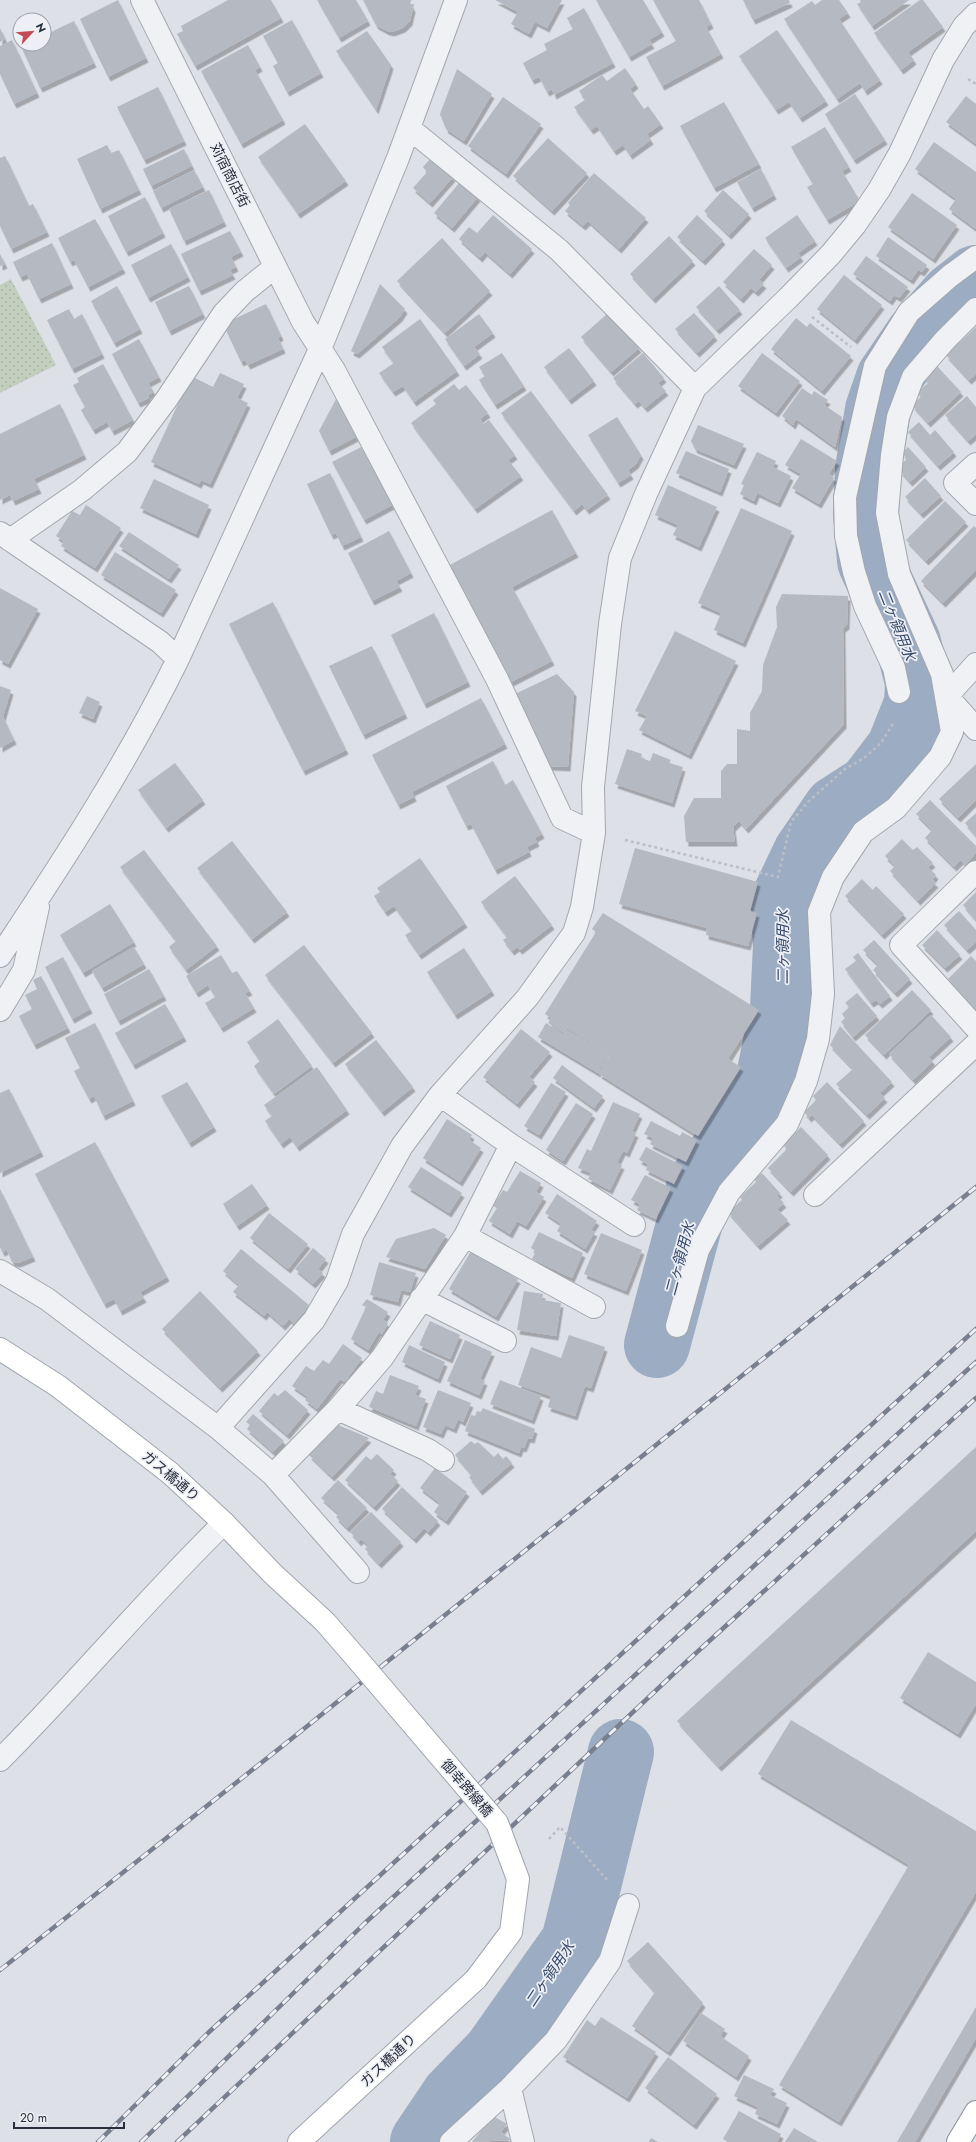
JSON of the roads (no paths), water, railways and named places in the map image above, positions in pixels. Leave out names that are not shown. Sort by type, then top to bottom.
[{"type":"main road","name":"ガス橋通り","points":[[0,1349],[58,1386],[158,1463],[224,1523],[273,1574],[325,1622]]},
{"type":"main road","name":"御幸跨線橋","points":[[325,1622],[497,1823],[518,1879],[511,1932],[476,1979]]},
{"type":"main road","name":"ガス橋通り","points":[[299,2142],[476,1979]]},
{"type":"main road","points":[[958,2142],[976,2112]]},
{"type":"street","name":"苅宿商店街","points":[[142,0],[303,322],[334,370],[497,679],[562,818],[594,833]]},
{"type":"street","points":[[0,956],[41,895],[105,792],[178,659],[320,349],[409,128],[456,0]]},
{"type":"street","points":[[218,1428],[314,1320],[337,1281],[353,1234],[402,1146],[440,1095],[527,998],[574,933],[582,908],[594,833],[593,788],[610,624],[620,558],[646,494],[695,388],[788,298],[831,254],[855,225],[879,190],[900,153],[943,60],[964,26],[976,14]]},
{"type":"street","points":[[409,128],[559,250],[695,388]]},
{"type":"street","points":[[899,692],[894,668],[865,606],[854,572],[846,536],[845,497],[875,366],[909,312],[950,276],[976,258]]},
{"type":"street","points":[[178,659],[160,642],[5,536],[82,490],[127,452],[166,400],[224,313],[245,290],[275,267]]},
{"type":"street","points":[[677,1326],[701,1244],[729,1192],[787,1124],[806,1081],[818,1039],[823,994],[819,912],[833,876],[863,832],[896,808],[940,757],[952,732],[942,674],[900,574],[887,513],[892,455],[898,417],[913,377],[945,340],[976,309]]},
{"type":"street","points":[[976,464],[955,483],[976,504]]},
{"type":"street","points":[[947,696],[976,664]]},
{"type":"street","points":[[947,696],[976,729]]},
{"type":"street","points":[[976,872],[901,945],[976,1028]]},
{"type":"street","points":[[0,1010],[24,970],[41,895]]},
{"type":"street","points":[[815,1196],[976,1044]]},
{"type":"street","points":[[440,1095],[511,1145],[634,1225]]},
{"type":"street","points":[[273,1475],[338,1409],[382,1358],[465,1236],[511,1145]]},
{"type":"street","points":[[465,1236],[594,1307]]},
{"type":"street","points":[[0,1271],[47,1299],[218,1428],[273,1475],[358,1572]]},
{"type":"street","points":[[421,1299],[505,1341]]},
{"type":"street","points":[[338,1409],[428,1450],[443,1460]]},
{"type":"street","points":[[0,1760],[30,1730],[177,1568],[224,1523]]},
{"type":"street","points":[[451,2142],[510,2088],[556,2040],[610,1961],[628,1905]]},
{"type":"street","points":[[510,2088],[523,2142]]},
{"type":"waterway","name":"二ヶ領用水","points":[[657,1345],[700,1184],[736,1133],[769,1077],[783,1008],[786,945],[783,901],[806,853],[836,809],[870,787],[899,749],[917,704],[918,682],[908,643],[870,561],[866,514],[868,469],[878,410],[889,378],[917,337],[953,296],[976,278]]},
{"type":"waterway","name":"二ヶ領用水","points":[[423,2142],[454,2096],[495,2054],[574,1942],[621,1752]]},
{"type":"railway","points":[[0,1970],[295,1736],[976,1187]]},
{"type":"railway","points":[[98,2142],[208,2033],[976,1329]]},
{"type":"railway","points":[[141,2142],[365,1923],[976,1362]]},
{"type":"railway","points":[[177,2142],[684,1664],[976,1398]]}]
